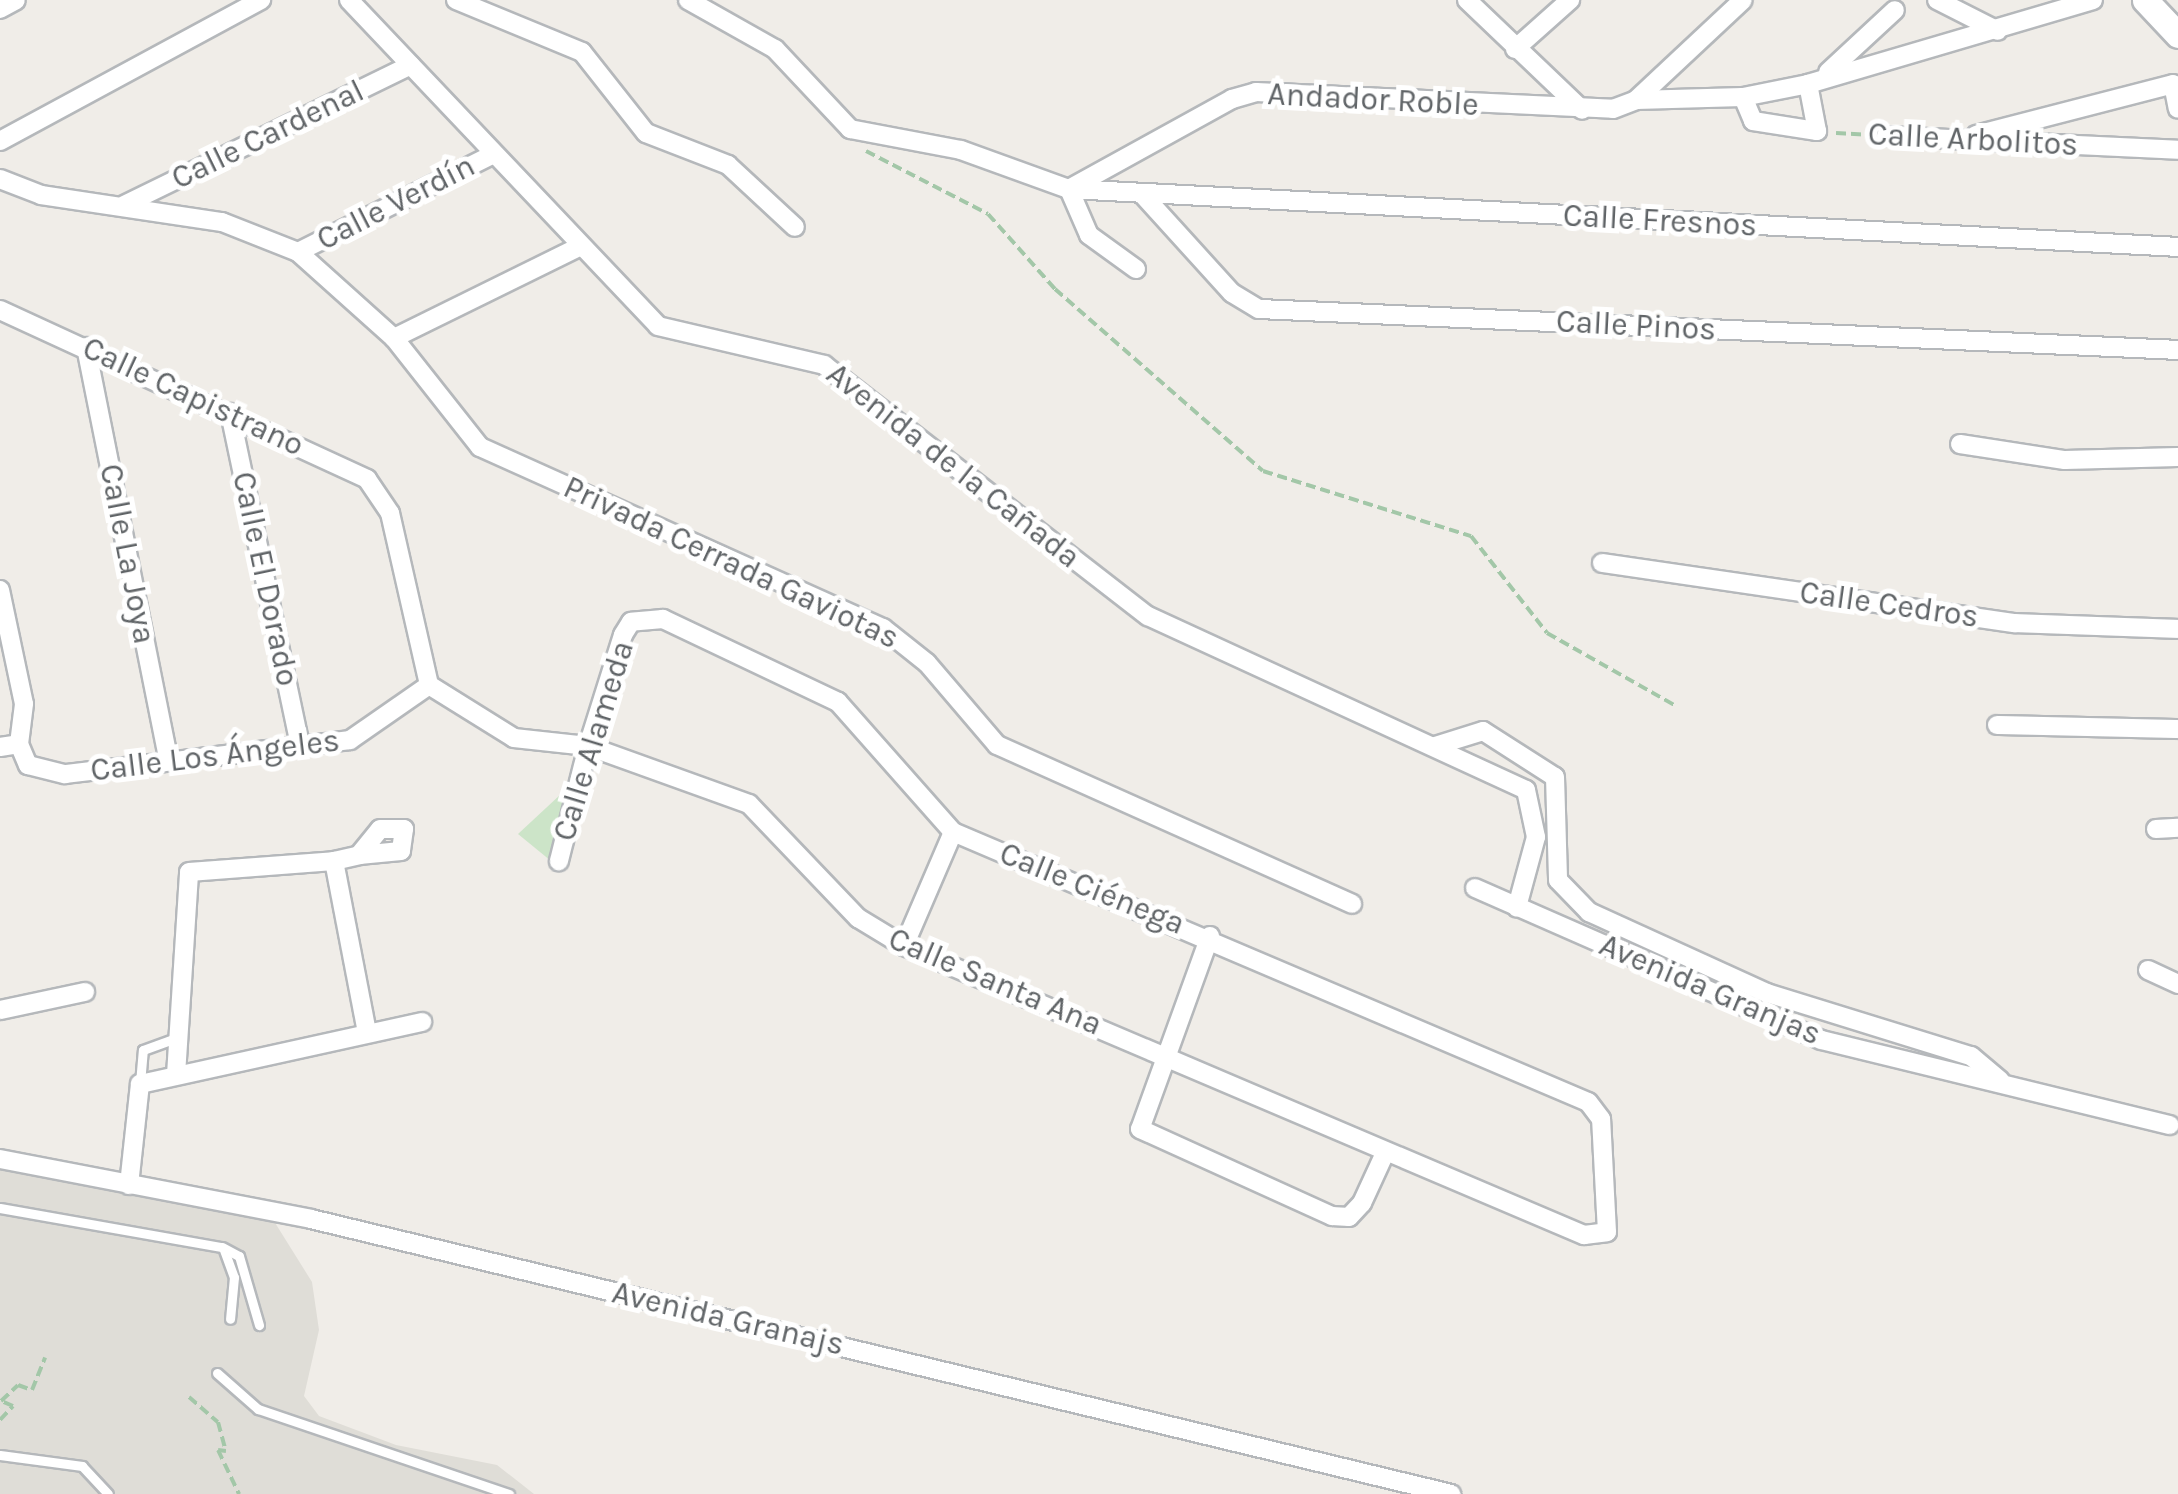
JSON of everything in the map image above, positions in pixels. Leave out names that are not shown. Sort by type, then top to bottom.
[{"type":"street","points":[[0,9],[16,0]]},
{"type":"street","points":[[0,141],[261,0]]},
{"type":"street","name":"Avenida de la Cañada","points":[[350,0],[658,326],[824,365],[1148,616],[1526,790],[1545,839],[1517,907]]},
{"type":"street","points":[[456,0],[582,52],[646,133],[728,165],[796,227]]},
{"type":"street","points":[[688,0],[775,50],[850,129]]},
{"type":"street","points":[[1467,0],[1582,110]]},
{"type":"street","points":[[1515,49],[1570,0]]},
{"type":"street","points":[[1636,100],[1743,0]]},
{"type":"street","points":[[1938,0],[1998,31]]},
{"type":"street","points":[[1636,100],[1742,97],[1998,31],[2093,0]]},
{"type":"street","points":[[2151,2],[2178,35]]},
{"type":"street","points":[[1742,97],[1753,120],[1817,132],[1816,80],[1895,10]]},
{"type":"street","name":"Calle Cardenal","points":[[124,205],[411,65]]},
{"type":"street","points":[[1956,140],[2173,84],[2178,110]]},
{"type":"street","name":"Andador Roble","points":[[1069,189],[1256,92],[1582,110],[1636,100]]},
{"type":"street","name":"Calle Fresnos","points":[[850,129],[949,146],[1069,189],[2178,247]]},
{"type":"street","name":"Calle Arbolitos","points":[[1886,136],[2178,150]]},
{"type":"street","name":"Calle Verdín","points":[[298,252],[494,154]]},
{"type":"street","points":[[0,179],[42,195],[222,222],[298,252]]},
{"type":"street","points":[[1069,189],[1089,234],[1136,268]]},
{"type":"street","name":"Calle Pinos","points":[[1143,195],[1232,293],[1259,309],[2178,350]]},
{"type":"street","points":[[394,338],[581,246]]},
{"type":"street","name":"Privada Cerrada Gaviotas","points":[[298,252],[394,338],[480,447],[883,628],[927,663],[997,745],[1352,904]]},
{"type":"street","name":"Calle Capistrano","points":[[0,310],[230,412],[380,492],[429,685]]},
{"type":"street","name":"Calle La Joya","points":[[86,348],[169,762]]},
{"type":"street","name":"Calle El Dorado","points":[[230,412],[300,746]]},
{"type":"street","points":[[1960,444],[2064,460],[2178,457]]},
{"type":"street","name":"Calle Cedros","points":[[1602,564],[2016,623],[2178,628]]},
{"type":"street","points":[[0,590],[24,704],[19,744],[0,747]]},
{"type":"street","name":"Calle Ciénega","points":[[631,622],[663,619],[838,702],[953,832],[1210,936],[1597,1109],[1609,1221],[1598,1237]]},
{"type":"street","name":"Calle Alameda","points":[[559,861],[588,746],[631,622]]},
{"type":"street","name":"Calle Los Ángeles","points":[[19,744],[45,774],[300,746],[367,734],[429,685]]},
{"type":"street","name":"Calle Santa Ana","points":[[429,685],[514,738],[588,746],[749,804],[858,918],[904,946],[1162,1053],[1385,1153],[1598,1237]]},
{"type":"street","points":[[1997,724],[2178,729]]},
{"type":"street","name":"Avenida Granjas","points":[[1436,746],[1484,732],[1541,764],[1562,793],[1545,839],[1558,880],[1588,912],[1767,993],[1852,1016],[1843,1046],[1474,888]]},
{"type":"street","points":[[2156,828],[2178,828]]},
{"type":"street","points":[[904,946],[953,832]]},
{"type":"street","points":[[176,1075],[190,872],[334,861],[359,855]]},
{"type":"street","points":[[334,861],[368,1032]]},
{"type":"street","points":[[1210,936],[1162,1053],[1140,1129],[1349,1217],[1385,1153]]},
{"type":"street","points":[[2148,970],[2178,984]]},
{"type":"street","points":[[0,1010],[86,992]]},
{"type":"street","points":[[1852,1016],[1971,1056],[2000,1080]]},
{"type":"street","points":[[129,1185],[140,1084],[422,1022]]},
{"type":"street","points":[[1843,1046],[2000,1080],[2170,1125]]},
{"type":"street","name":"Avenida Granajs","points":[[0,1160],[311,1218],[1452,1494]]},
{"type":"lane","points":[[140,1084],[144,1050],[178,1037]]},
{"type":"lane","points":[[0,1208],[222,1246],[240,1256],[259,1325]]},
{"type":"lane","points":[[222,1246],[234,1277],[230,1319]]},
{"type":"lane","points":[[217,1374],[258,1409],[509,1494]]},
{"type":"lane","points":[[0,1455],[82,1466],[108,1494]]},
{"type":"path","points":[[850,129],[881,164],[988,214],[1055,289],[1263,470],[1471,536],[1548,633],[1676,706]]},
{"type":"path","name":"Calle Arbolitos","points":[[1817,132],[1886,136]]},
{"type":"path","points":[[0,1420],[13,1406],[1,1401],[18,1385],[32,1390],[46,1358]]},
{"type":"path","points":[[189,1397],[210,1425],[218,1422],[226,1451],[218,1450],[239,1494]]},
{"type":"shaded area","points":[[0,1160],[267,1210],[312,1282],[319,1330],[304,1396],[319,1416],[396,1445],[497,1465],[534,1494],[0,1494]]},
{"type":"green space","points":[[575,781],[551,861],[518,834]]}]
